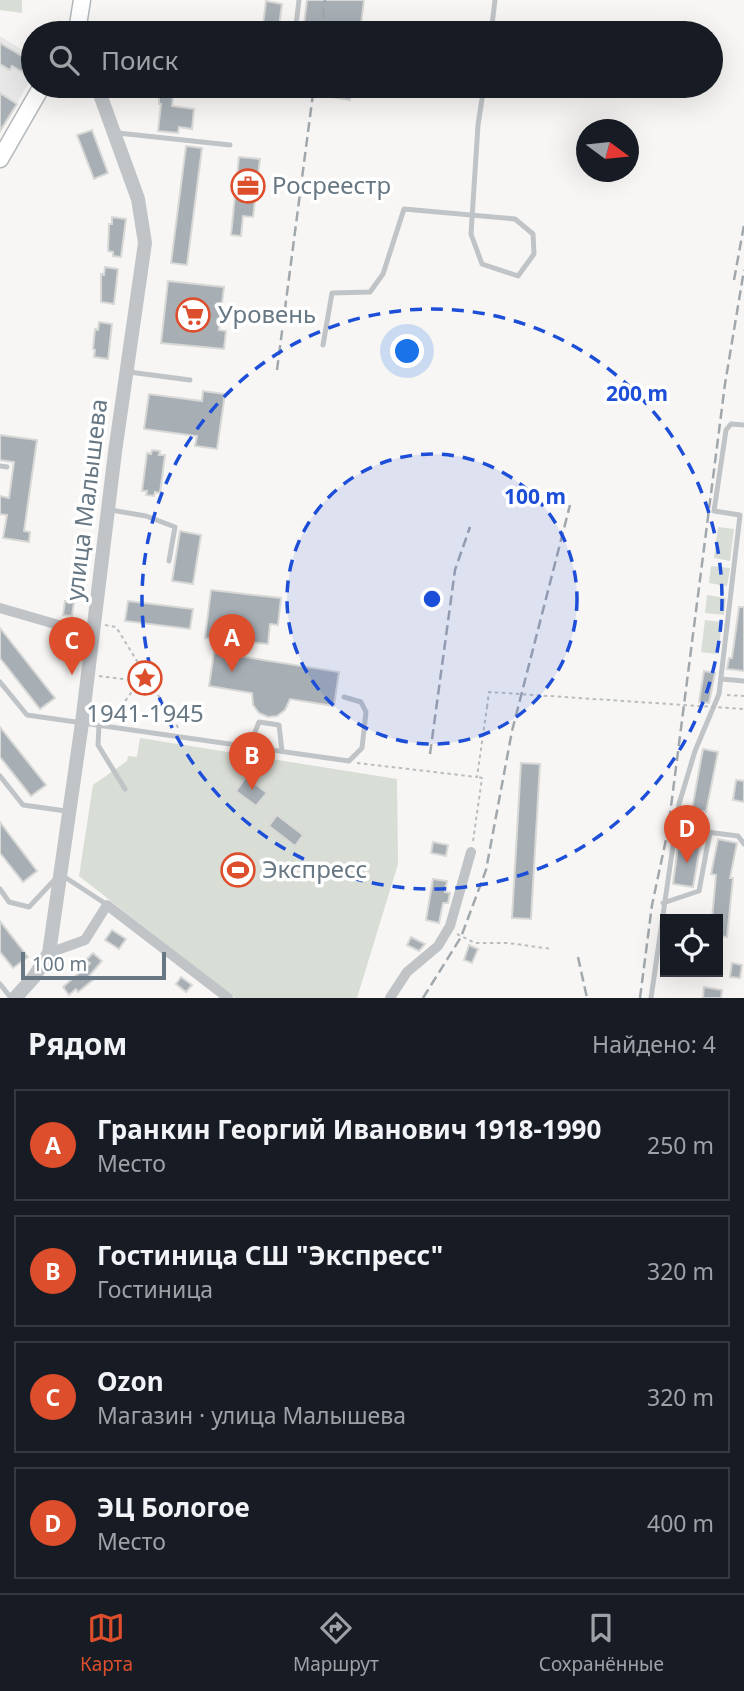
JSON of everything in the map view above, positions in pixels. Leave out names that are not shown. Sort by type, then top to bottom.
[{"type":"main road","points":[[79,21],[82,0]]},
{"type":"main road","points":[[0,159],[36,98]]},
{"type":"street","name":"улица Малышева","points":[[13,998],[34,977],[49,953],[145,243],[138,200],[102,98]]},
{"type":"street","points":[[0,608],[93,629]]},
{"type":"street","points":[[390,998],[407,972],[439,946],[450,926],[471,852]]},
{"type":"street","points":[[49,953],[85,940],[107,905],[228,998]]},
{"type":"lane","points":[[296,21],[299,0]]},
{"type":"lane","points":[[492,21],[495,0]]},
{"type":"lane","points":[[323,345],[332,293],[370,292],[383,274],[404,209],[472,215],[515,219],[533,234],[534,254],[518,276],[482,264],[471,234],[472,215],[483,98]]},
{"type":"lane","points":[[115,132],[230,145]]},
{"type":"lane","points":[[126,372],[190,380]]},
{"type":"lane","points":[[651,998],[679,804],[695,751],[719,694],[742,515],[714,511],[726,430],[731,424],[744,425]]},
{"type":"lane","points":[[108,509],[146,516],[175,527],[169,561]]},
{"type":"lane","points":[[721,679],[744,681]]},
{"type":"lane","points":[[0,682],[27,715],[349,761],[362,748],[366,712],[361,702],[344,696]]},
{"type":"lane","points":[[249,747],[259,722],[279,725],[282,751]]},
{"type":"lane","points":[[99,725],[98,745],[125,789]]},
{"type":"lane","points":[[0,776],[23,805],[69,811]]},
{"type":"lane","points":[[675,828],[738,836],[744,844]]},
{"type":"lane","points":[[663,903],[699,891],[709,832]]},
{"type":"lane","points":[[0,888],[9,902],[29,907],[60,874],[107,905]]},
{"type":"lane","points":[[0,984],[13,998]]},
{"type":"path","points":[[93,629],[116,627],[184,737]]},
{"type":"path","points":[[107,726],[145,674]]},
{"type":"path","points":[[99,676],[139,681]]},
{"type":"path","points":[[477,777],[489,692],[744,709]]},
{"type":"path","points":[[719,694],[744,696]]},
{"type":"path","points":[[349,761],[482,778],[471,852]]},
{"type":"path","points":[[450,926],[461,937],[475,943],[508,943],[552,949]]},
{"type":"shaded area","points":[[0,0],[22,0],[22,13],[0,10]]},
{"type":"shaded area","points":[[0,36],[21,49],[21,96],[0,133]]},
{"type":"shaded area","points":[[718,527],[734,529],[730,561],[714,558]]},
{"type":"shaded area","points":[[711,566],[730,568],[727,586],[709,583]]},
{"type":"shaded area","points":[[707,595],[726,598],[724,615],[705,613]]},
{"type":"shaded area","points":[[705,620],[722,622],[718,654],[701,652]]},
{"type":"shaded area","name":"Экспресс","points":[[140,738],[397,779],[398,864],[357,998],[235,998],[79,876],[93,785],[127,761],[128,756],[137,757]]},
{"type":"building","points":[[307,0],[364,0],[361,21],[304,21]]},
{"type":"building","points":[[266,1],[282,4],[280,21],[264,21]]},
{"type":"building","points":[[0,43],[21,55],[21,71],[12,66],[10,70],[0,64]]},
{"type":"building","points":[[0,93],[17,104],[0,131]]},
{"type":"building","points":[[159,98],[173,98],[172,106],[194,109],[192,129],[179,127],[178,133],[158,131]]},
{"type":"building","points":[[92,130],[108,173],[94,179],[77,135]]},
{"type":"building","points":[[186,146],[202,148],[187,265],[171,263]]},
{"type":"building","points":[[239,157],[260,159],[253,217],[243,216],[241,236],[231,235]]},
{"type":"building","points":[[112,217],[126,219],[121,257],[113,256],[113,252],[108,251],[109,224],[112,224]]},
{"type":"building","points":[[105,267],[118,269],[114,304],[101,302],[101,274],[104,275]]},
{"type":"building","points":[[168,281],[224,287],[219,330],[226,331],[224,349],[161,343]]},
{"type":"building","points":[[99,322],[112,324],[108,359],[94,357],[95,329],[98,330]]},
{"type":"building","points":[[203,391],[225,394],[217,449],[195,446],[197,436],[144,429],[149,394],[202,401]]},
{"type":"building","points":[[0,435],[37,440],[24,531],[30,532],[29,542],[3,538],[7,515],[0,514],[0,496],[9,498],[14,462],[0,460]]},
{"type":"building","points":[[152,450],[160,451],[159,455],[165,455],[160,493],[155,492],[154,496],[146,495],[147,491],[142,491],[147,453],[151,454]]},
{"type":"building","points":[[180,531],[201,535],[193,584],[172,581]]},
{"type":"building","points":[[211,590],[281,598],[278,625],[270,624],[268,644],[205,638]]},
{"type":"building","points":[[65,601],[74,602],[72,616],[63,615]]},
{"type":"building","points":[[128,601],[193,609],[190,629],[125,621]]},
{"type":"building","points":[[739,607],[744,607],[744,671],[727,669],[729,658],[732,658]]},
{"type":"building","points":[[0,628],[55,698],[40,709],[0,658]]},
{"type":"building","points":[[214,652],[339,672],[334,706],[290,699],[285,710],[277,716],[268,717],[259,713],[253,705],[252,693],[209,686]]},
{"type":"building","points":[[704,671],[715,673],[709,703],[699,702]]},
{"type":"building","points":[[0,727],[46,785],[31,796],[0,757]]},
{"type":"building","points":[[703,749],[718,752],[706,812],[692,809]]},
{"type":"building","points":[[521,763],[540,764],[531,919],[512,918]]},
{"type":"building","points":[[246,777],[267,793],[256,806],[236,791]]},
{"type":"building","points":[[736,780],[744,781],[744,802],[733,800]]},
{"type":"building","points":[[277,815],[303,835],[295,846],[269,826]]},
{"type":"building","points":[[0,822],[37,871],[23,882],[0,853]]},
{"type":"building","points":[[679,838],[701,841],[693,887],[673,884]]},
{"type":"building","points":[[718,839],[737,843],[730,878],[733,878],[727,937],[723,937],[723,914],[712,914],[716,875],[711,874]]},
{"type":"building","points":[[433,842],[448,845],[446,856],[431,853]]},
{"type":"building","points":[[433,879],[447,881],[445,892],[450,893],[448,903],[443,903],[439,923],[426,920]]},
{"type":"building","points":[[0,921],[28,957],[13,968],[0,952]]},
{"type":"building","points":[[112,930],[126,939],[119,949],[105,940]]},
{"type":"building","points":[[411,937],[425,944],[419,951],[407,945]]},
{"type":"building","points":[[469,945],[478,949],[472,963],[464,960]]},
{"type":"building","points":[[93,953],[102,961],[89,976],[93,980],[78,992],[76,989],[69,995],[63,987],[90,963],[86,960]]},
{"type":"building","points":[[732,963],[742,965],[740,978],[730,977]]},
{"type":"building","points":[[181,977],[192,985],[186,992],[176,984]]},
{"type":"building","points":[[704,987],[722,990],[721,998],[703,998]]},
{"type":"railway","points":[[322,21],[325,0]]},
{"type":"railway","points":[[277,370],[312,98]]},
{"type":"railway","points":[[734,280],[744,225]]},
{"type":"railway","points":[[640,998],[652,905],[668,830],[725,384],[744,270]]},
{"type":"railway","points":[[423,998],[461,937],[486,870],[512,731],[570,505]]},
{"type":"railway","points":[[430,754],[455,570],[470,527]]},
{"type":"railway","points":[[578,957],[587,998]]},
{"type":"place","name":"Росреестр","points":[[248,186]]},
{"type":"place","name":"Уровень","points":[[193,315]]},
{"type":"place","name":"Гранкин Георгий Иванович 1918-1990","points":[[232,672]]},
{"type":"place","name":"Ozon","points":[[72,675]]},
{"type":"place","name":"1941-1945","points":[[145,678]]},
{"type":"place","name":"Гостиница СШ \"Экспресс\"","points":[[252,790]]},
{"type":"place","name":"ЭЦ Бологое","points":[[687,863]]},
{"type":"place","name":"Экспресс","points":[[238,870]]}]
